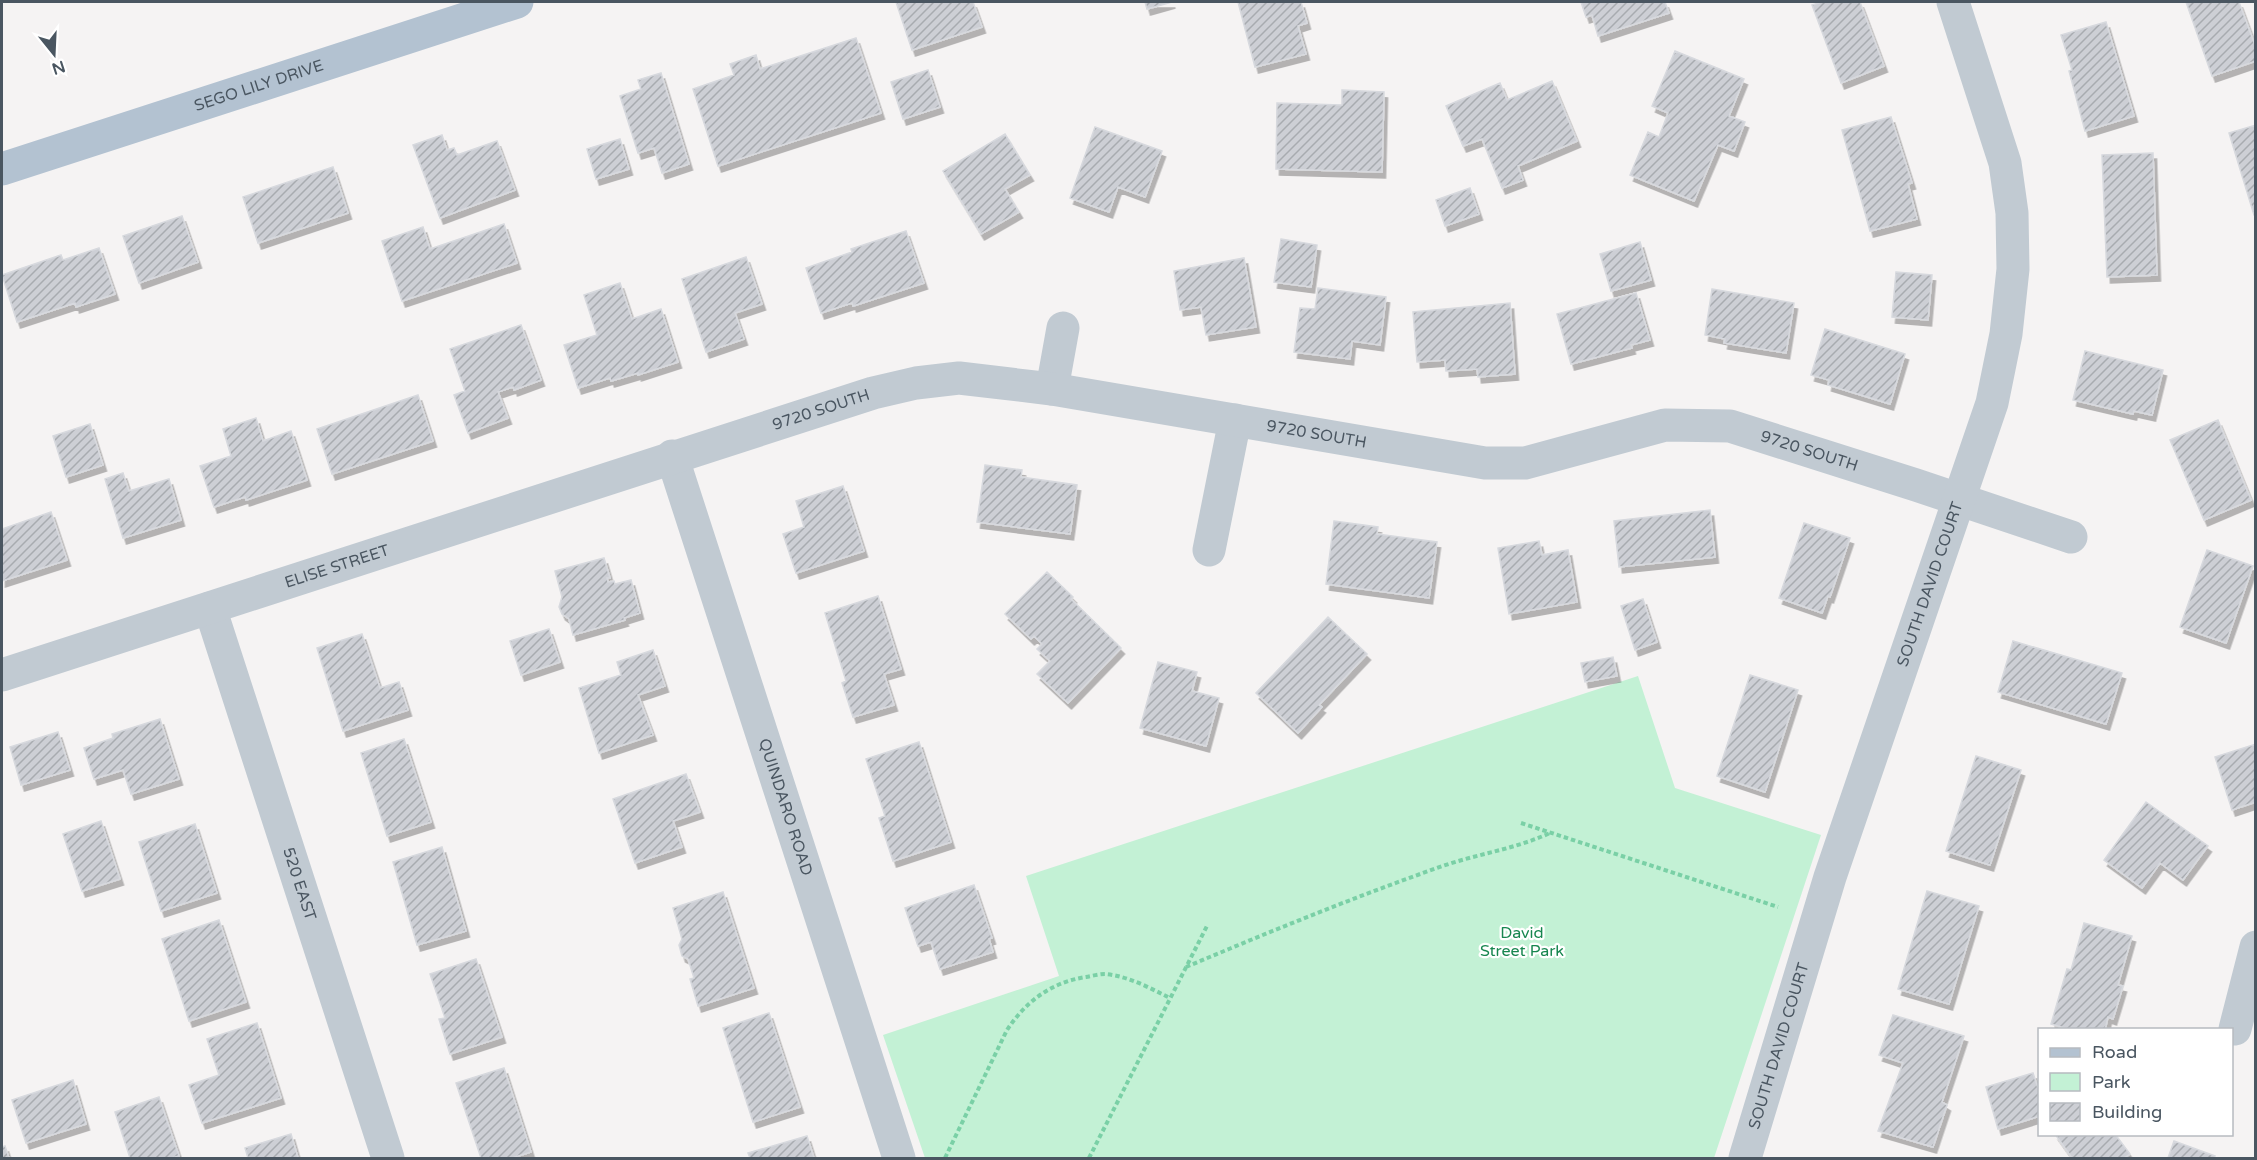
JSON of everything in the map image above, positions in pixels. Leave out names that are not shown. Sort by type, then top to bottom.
[{"type":"main road","name":"SEGO LILY DRIVE","points":[[2,169],[517,2]]},
{"type":"street","name":"SOUTH DAVID COURT","points":[[1745,1158],[1830,877],[1992,403],[2006,334],[2013,269],[2012,213],[2005,163],[1953,2]]},
{"type":"street","points":[[1052,389],[1063,328]]},
{"type":"street","name":"9720 SOUTH","points":[[672,456],[873,393],[916,382],[959,378],[1052,389],[1485,463],[1526,462],[1665,425],[1730,426],[2071,537]]},
{"type":"street","points":[[1209,550],[1235,420]]},
{"type":"street","name":"ELISE STREET","points":[[2,675],[672,456]]},
{"type":"street","name":"QUINDARO ROAD","points":[[672,456],[899,1158]]},
{"type":"street","name":"520 EAST","points":[[210,608],[388,1158]]},
{"type":"street","points":[[2235,1029],[2256,947]]},
{"type":"path","points":[[1521,823],[1778,907]]},
{"type":"path","points":[[1186,967],[1384,887],[1465,858],[1524,845],[1550,833]]},
{"type":"path","points":[[1089,1158],[1207,926]]},
{"type":"path","points":[[945,1158],[1007,1030],[1039,993],[1068,980],[1104,974],[1138,982],[1170,998]]},
{"type":"green space","name":"David Street Park","points":[[1638,676],[1675,788],[1821,835],[1714,1158],[925,1158],[883,1035],[1059,976],[1026,876]]},
{"type":"building","points":[[896,2],[973,2],[982,27],[912,50]]},
{"type":"building","points":[[1145,2],[1172,2],[1147,9]]},
{"type":"building","points":[[1238,2],[1301,2],[1307,23],[1298,26],[1306,54],[1255,67]]},
{"type":"building","points":[[1581,2],[1665,2],[1669,13],[1598,36],[1592,15],[1586,17]]},
{"type":"building","points":[[1822,2],[1860,2],[1884,66],[1841,83],[1812,5]]},
{"type":"building","points":[[2186,2],[2239,2],[2256,48],[2256,61],[2212,76]]},
{"type":"building","points":[[2106,22],[2134,116],[2085,131],[2069,71],[2072,70],[2061,35]]},
{"type":"building","points":[[856,38],[881,113],[718,166],[693,89],[734,75],[730,64],[756,55],[760,69]]},
{"type":"building","points":[[1675,51],[1744,79],[1729,116],[1745,122],[1734,151],[1718,145],[1694,201],[1630,175],[1648,132],[1659,137],[1668,113],[1652,106]]},
{"type":"building","points":[[928,70],[940,107],[903,119],[891,82]]},
{"type":"building","points":[[661,73],[689,164],[662,173],[654,148],[638,153],[620,96],[641,89],[638,80]]},
{"type":"building","points":[[1552,81],[1577,141],[1518,166],[1523,180],[1502,188],[1482,139],[1463,146],[1446,106],[1500,83],[1507,100]]},
{"type":"building","points":[[1342,90],[1384,92],[1382,172],[1276,169],[1277,103],[1342,105]]},
{"type":"building","points":[[1891,117],[1912,183],[1908,184],[1917,219],[1870,231],[1842,130]]},
{"type":"building","points":[[2256,125],[2256,215],[2254,215],[2229,133]]},
{"type":"building","points":[[1095,127],[1162,151],[1145,197],[1118,187],[1109,212],[1070,198]]},
{"type":"building","points":[[1005,134],[1030,175],[1005,189],[1019,212],[981,234],[943,171]]},
{"type":"building","points":[[442,135],[447,150],[454,148],[457,155],[497,141],[515,190],[440,218],[413,145]]},
{"type":"building","points":[[620,139],[629,169],[596,179],[587,149]]},
{"type":"building","points":[[2153,153],[2157,275],[2107,277],[2102,155]]},
{"type":"building","points":[[333,167],[348,213],[258,243],[243,197]]},
{"type":"building","points":[[1470,188],[1479,214],[1445,226],[1436,200]]},
{"type":"building","points":[[182,216],[198,262],[139,283],[123,236]]},
{"type":"building","points":[[504,224],[517,263],[402,301],[382,241],[423,227],[430,249]]},
{"type":"building","points":[[906,231],[924,283],[853,306],[852,303],[821,313],[806,268],[852,252],[851,249]]},
{"type":"building","points":[[1281,239],[1317,245],[1311,287],[1274,282]]},
{"type":"building","points":[[1640,242],[1651,280],[1611,291],[1600,254]]},
{"type":"building","points":[[99,248],[115,294],[76,307],[75,303],[17,322],[2,275],[61,255],[63,260]]},
{"type":"building","points":[[746,257],[762,304],[735,313],[744,339],[706,352],[682,279]]},
{"type":"building","points":[[1244,258],[1256,327],[1206,335],[1201,307],[1180,310],[1174,271]]},
{"type":"building","points":[[1896,272],[1932,275],[1928,320],[1892,317]]},
{"type":"building","points":[[620,283],[632,319],[661,309],[678,362],[638,375],[638,373],[611,381],[610,378],[578,388],[564,345],[597,335],[584,295]]},
{"type":"building","points":[[1318,288],[1386,297],[1380,345],[1352,341],[1350,359],[1294,352],[1300,308],[1315,309]]},
{"type":"building","points":[[1712,289],[1794,303],[1786,353],[1724,343],[1725,339],[1705,335]]},
{"type":"building","points":[[1636,293],[1650,340],[1631,345],[1632,348],[1571,364],[1557,314]]},
{"type":"building","points":[[1510,303],[1515,374],[1478,377],[1477,369],[1446,371],[1445,360],[1417,362],[1413,312]]},
{"type":"building","points":[[521,325],[541,380],[514,390],[513,387],[498,392],[508,418],[468,433],[454,395],[465,391],[450,349]]},
{"type":"building","points":[[1825,329],[1905,354],[1890,404],[1828,385],[1829,380],[1811,375]]},
{"type":"building","points":[[2085,351],[2163,370],[2152,415],[2134,411],[2133,414],[2073,400]]},
{"type":"building","points":[[418,395],[433,441],[332,474],[317,429]]},
{"type":"building","points":[[256,418],[263,441],[291,431],[307,480],[246,500],[245,497],[214,507],[200,466],[231,456],[223,429]]},
{"type":"building","points":[[2218,420],[2251,500],[2204,520],[2170,440]]},
{"type":"building","points":[[90,424],[103,465],[66,477],[53,436]]},
{"type":"building","points":[[985,465],[1022,470],[1021,477],[1077,485],[1070,534],[977,522]]},
{"type":"building","points":[[123,473],[129,491],[169,479],[181,520],[123,538],[105,479]]},
{"type":"building","points":[[843,486],[864,551],[796,573],[783,534],[804,527],[796,501]]},
{"type":"building","points":[[1710,510],[1715,557],[1619,567],[1614,521]]},
{"type":"building","points":[[51,512],[67,560],[2,581],[2,529]]},
{"type":"building","points":[[1334,521],[1378,527],[1377,534],[1437,542],[1429,598],[1326,584]]},
{"type":"building","points":[[1804,523],[1850,538],[1830,597],[1828,596],[1822,613],[1779,598]]},
{"type":"building","points":[[1539,541],[1542,555],[1568,550],[1577,602],[1509,614],[1498,548]]},
{"type":"building","points":[[2207,550],[2253,566],[2226,643],[2180,627]]},
{"type":"building","points":[[604,558],[610,578],[607,578],[608,582],[614,581],[615,584],[631,580],[640,613],[624,618],[625,620],[573,635],[569,619],[562,614],[559,607],[562,597],[555,571]]},
{"type":"building","points":[[1047,572],[1121,648],[1068,703],[1037,674],[1050,661],[1037,649],[1042,644],[1034,636],[1031,639],[1005,614]]},
{"type":"building","points":[[878,596],[901,669],[884,674],[894,705],[853,717],[842,683],[846,681],[825,613]]},
{"type":"building","points":[[1643,599],[1657,642],[1635,650],[1621,606]]},
{"type":"building","points":[[1328,617],[1367,654],[1319,705],[1322,707],[1298,733],[1256,693]]},
{"type":"building","points":[[549,629],[560,662],[521,675],[510,641]]},
{"type":"building","points":[[362,634],[380,688],[399,682],[408,710],[343,731],[317,648]]},
{"type":"building","points":[[2013,641],[2122,673],[2106,724],[1998,692]]},
{"type":"building","points":[[653,650],[665,686],[638,695],[653,735],[599,753],[579,688],[621,675],[617,662]]},
{"type":"building","points":[[1613,657],[1617,676],[1585,682],[1581,663]]},
{"type":"building","points":[[1158,662],[1197,672],[1192,691],[1219,698],[1206,746],[1140,728]]},
{"type":"building","points":[[1750,675],[1798,690],[1765,792],[1717,776]]},
{"type":"building","points":[[160,719],[179,779],[131,794],[123,770],[94,779],[84,748],[113,738],[112,734]]},
{"type":"building","points":[[58,732],[70,770],[21,785],[10,747]]},
{"type":"building","points":[[404,739],[431,822],[387,836],[361,753]]},
{"type":"building","points":[[919,742],[951,842],[893,861],[879,818],[885,816],[866,759]]},
{"type":"building","points":[[2256,744],[2256,802],[2232,810],[2215,757]]},
{"type":"building","points":[[1976,756],[2021,770],[1990,865],[1946,851]]},
{"type":"building","points":[[686,774],[700,812],[673,821],[682,847],[635,863],[613,799]]},
{"type":"building","points":[[2146,802],[2208,846],[2183,880],[2160,863],[2142,888],[2104,860]]},
{"type":"building","points":[[101,821],[120,879],[82,891],[63,834]]},
{"type":"building","points":[[195,824],[217,893],[161,911],[139,842]]},
{"type":"building","points":[[442,847],[466,931],[417,945],[393,862]]},
{"type":"building","points":[[974,885],[992,938],[989,939],[993,952],[940,969],[931,942],[918,946],[905,908]]},
{"type":"building","points":[[1927,891],[1979,906],[1949,1004],[1898,989]]},
{"type":"building","points":[[723,892],[754,988],[698,1006],[690,979],[694,978],[688,959],[682,956],[679,945],[682,939],[673,908]]},
{"type":"building","points":[[219,920],[246,1002],[189,1021],[162,939]]},
{"type":"building","points":[[2084,923],[2132,936],[2118,985],[2123,986],[2113,1019],[2108,1017],[2105,1028],[2064,1028],[2051,1024],[2067,969],[2071,970]]},
{"type":"building","points":[[476,959],[502,1037],[450,1054],[439,1019],[445,1018],[430,974]]},
{"type":"building","points":[[769,1013],[800,1107],[753,1122],[723,1028]]},
{"type":"building","points":[[1893,1015],[1964,1036],[1942,1102],[1947,1105],[1933,1147],[1878,1131],[1903,1063],[1879,1055]]},
{"type":"building","points":[[257,1023],[281,1098],[202,1123],[189,1085],[219,1075],[207,1039]]},
{"type":"building","points":[[504,1068],[531,1152],[512,1158],[481,1158],[456,1083]]},
{"type":"building","points":[[2033,1073],[2038,1088],[2038,1117],[1998,1129],[1986,1087]]},
{"type":"building","points":[[73,1080],[86,1124],[26,1143],[12,1100]]},
{"type":"building","points":[[159,1097],[179,1156],[130,1158],[115,1112]]},
{"type":"building","points":[[291,1134],[298,1158],[248,1158],[245,1148]]},
{"type":"building","points":[[807,1136],[814,1158],[750,1158],[748,1153]]},
{"type":"building","points":[[2056,1136],[2116,1136],[2130,1154],[2124,1158],[2072,1158]]},
{"type":"building","points":[[2174,1141],[2215,1156],[2214,1158],[2168,1158]]},
{"type":"building","points":[[5,1146],[9,1158],[2,1158],[2,1147]]}]
